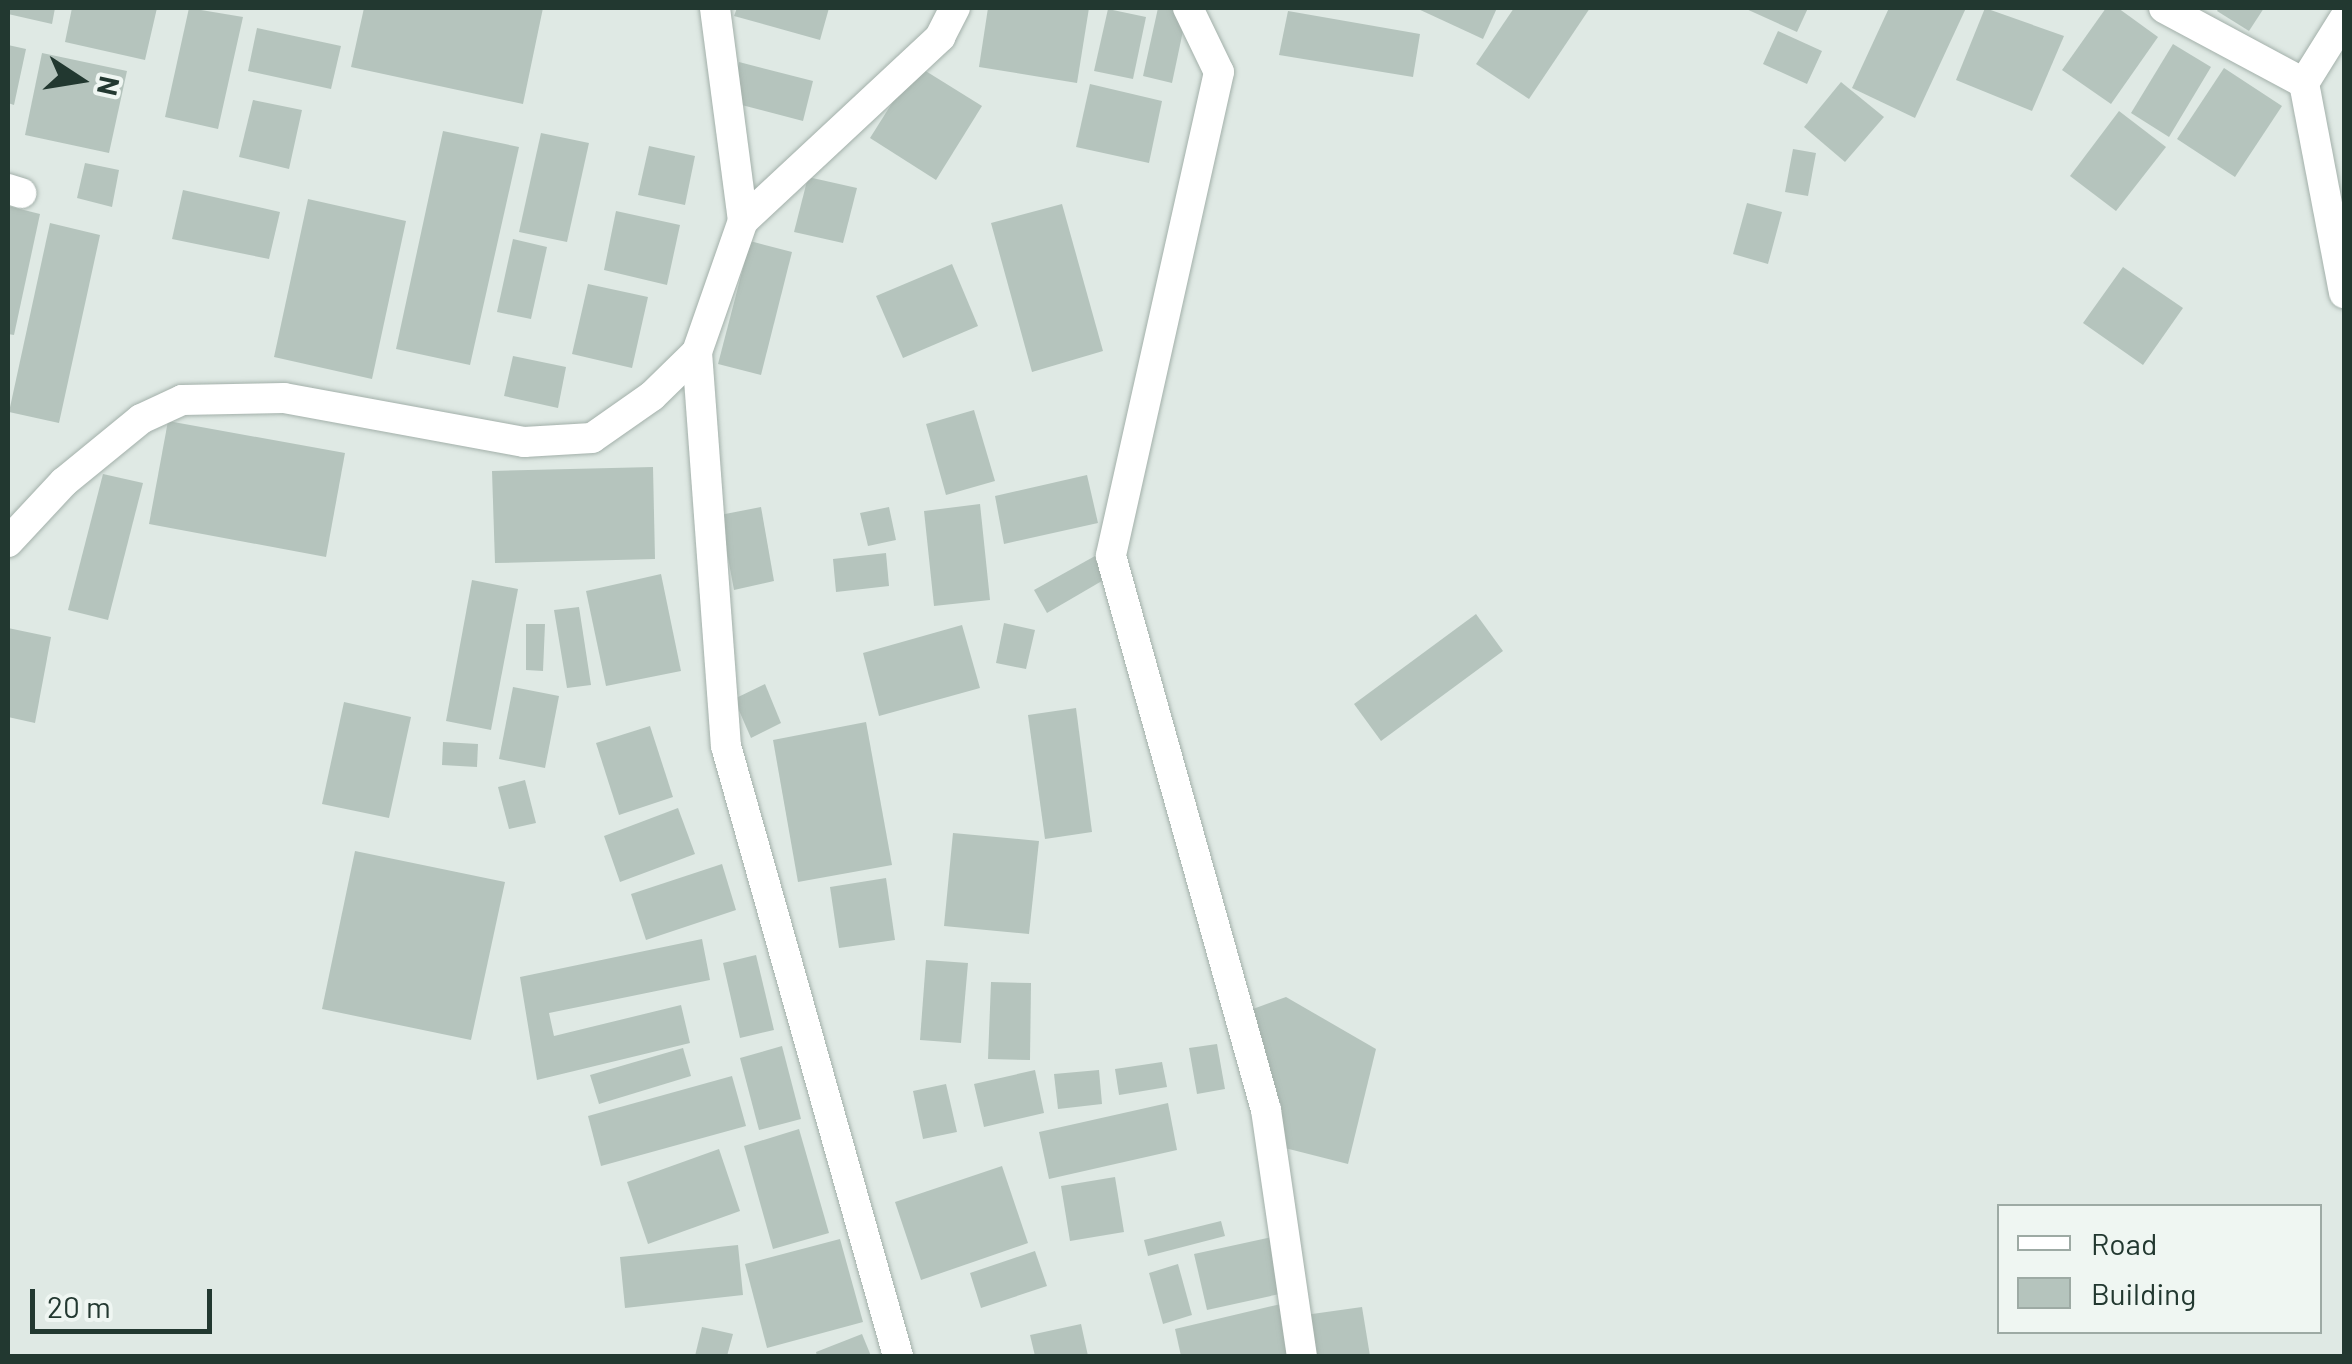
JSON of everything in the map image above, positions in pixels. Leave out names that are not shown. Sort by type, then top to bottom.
[{"type":"street","points":[[716,8],[743,221],[697,352],[726,746],[898,1356]]},
{"type":"street","points":[[743,221],[940,37],[954,8]]},
{"type":"street","points":[[1188,8],[1218,72],[1110,556],[1266,1110],[1302,1356]]},
{"type":"street","points":[[2164,8],[2304,83]]},
{"type":"street","points":[[2344,19],[2304,83],[2344,293]]},
{"type":"street","points":[[8,542],[64,482],[141,419],[182,400],[284,398],[524,442],[592,438],[652,396],[697,352]]},
{"type":"building","points":[[8,8],[55,8],[52,24],[8,14]]},
{"type":"building","points":[[72,8],[157,8],[145,60],[65,42]]},
{"type":"building","points":[[189,8],[243,17],[218,129],[165,117]]},
{"type":"building","points":[[364,8],[543,8],[523,104],[351,67]]},
{"type":"building","points":[[737,8],[829,8],[820,40],[734,16]]},
{"type":"building","points":[[988,8],[1089,8],[1077,83],[979,67]]},
{"type":"building","points":[[1158,8],[1187,12],[1172,83],[1143,76]]},
{"type":"building","points":[[1416,8],[1497,8],[1483,39]]},
{"type":"building","points":[[1514,8],[1590,8],[1529,99],[1476,64]]},
{"type":"building","points":[[1744,8],[1808,8],[1797,32]]},
{"type":"building","points":[[1889,8],[1966,8],[1915,118],[1852,88]]},
{"type":"building","points":[[1985,8],[2064,36],[2032,111],[1956,80]]},
{"type":"building","points":[[2106,8],[2118,8],[2158,37],[2111,104],[2062,70]]},
{"type":"building","points":[[2264,8],[2249,31],[2217,11]]},
{"type":"building","points":[[1108,9],[1146,17],[1133,79],[1094,71]]},
{"type":"building","points":[[1288,11],[1420,34],[1413,77],[1279,55]]},
{"type":"building","points":[[257,28],[341,46],[331,89],[248,71]]},
{"type":"building","points":[[1778,31],[1822,51],[1807,84],[1763,64]]},
{"type":"building","points":[[2173,44],[2211,67],[2169,137],[2131,113]]},
{"type":"building","points":[[8,45],[26,49],[14,105],[8,103]]},
{"type":"building","points":[[42,53],[127,71],[109,153],[25,135]]},
{"type":"building","points":[[739,62],[813,81],[803,121],[730,102]]},
{"type":"building","points":[[916,65],[982,106],[936,180],[870,138]]},
{"type":"building","points":[[2224,68],[2282,106],[2235,177],[2177,139]]},
{"type":"building","points":[[1841,82],[1884,117],[1845,162],[1804,127]]},
{"type":"building","points":[[1090,84],[1162,101],[1149,163],[1076,147]]},
{"type":"building","points":[[253,100],[302,110],[289,169],[239,157]]},
{"type":"building","points":[[2119,111],[2166,147],[2116,211],[2070,176]]},
{"type":"building","points":[[443,131],[519,147],[470,365],[396,349]]},
{"type":"building","points":[[541,133],[589,143],[567,242],[519,232]]},
{"type":"building","points":[[649,146],[695,156],[685,205],[638,195]]},
{"type":"building","points":[[1793,149],[1816,153],[1808,196],[1785,192]]},
{"type":"building","points":[[85,163],[119,170],[112,207],[77,198]]},
{"type":"building","points":[[808,177],[857,188],[843,243],[794,232]]},
{"type":"building","points":[[183,190],[280,212],[269,259],[172,239]]},
{"type":"building","points":[[308,199],[406,221],[372,379],[274,357]]},
{"type":"building","points":[[1747,203],[1782,212],[1768,264],[1733,254]]},
{"type":"building","points":[[1062,204],[1103,351],[1032,372],[991,223]]},
{"type":"building","points":[[8,206],[40,214],[14,335],[8,334]]},
{"type":"building","points":[[616,211],[680,225],[667,285],[604,270]]},
{"type":"building","points":[[50,223],[100,235],[59,423],[9,412]]},
{"type":"building","points":[[513,239],[547,247],[531,319],[497,312]]},
{"type":"building","points":[[750,241],[792,252],[761,375],[718,364]]},
{"type":"building","points":[[952,264],[978,326],[903,358],[876,296]]},
{"type":"building","points":[[2123,267],[2183,308],[2143,365],[2083,323]]},
{"type":"building","points":[[588,284],[648,297],[632,368],[572,354]]},
{"type":"building","points":[[513,356],[566,367],[558,408],[504,396]]},
{"type":"building","points":[[974,410],[995,481],[946,495],[926,424]]},
{"type":"building","points":[[168,421],[345,453],[326,557],[149,524]]},
{"type":"building","points":[[653,467],[655,559],[495,563],[492,471]]},
{"type":"building","points":[[103,474],[143,483],[108,620],[68,610]]},
{"type":"building","points":[[1087,475],[1098,523],[1004,544],[995,496]]},
{"type":"building","points":[[980,504],[990,600],[934,606],[924,511]]},
{"type":"building","points":[[761,507],[774,581],[734,590],[720,515]]},
{"type":"building","points":[[889,507],[896,540],[868,546],[860,513]]},
{"type":"building","points":[[886,553],[889,586],[836,592],[833,559]]},
{"type":"building","points":[[1095,556],[1107,578],[1047,613],[1034,590]]},
{"type":"building","points":[[661,574],[681,671],[606,686],[586,591]]},
{"type":"building","points":[[472,580],[518,589],[491,730],[446,721]]},
{"type":"building","points":[[579,607],[591,685],[567,688],[554,610]]},
{"type":"building","points":[[1476,614],[1503,651],[1381,741],[1354,704]]},
{"type":"building","points":[[1004,623],[1035,630],[1026,669],[996,663]]},
{"type":"building","points":[[526,624],[545,624],[543,671],[526,670]]},
{"type":"building","points":[[962,625],[980,688],[879,716],[863,653]]},
{"type":"building","points":[[8,628],[51,637],[35,723],[8,717]]},
{"type":"building","points":[[765,684],[781,723],[751,738],[734,699]]},
{"type":"building","points":[[513,687],[559,696],[545,768],[499,759]]},
{"type":"building","points":[[344,702],[411,717],[389,818],[322,804]]},
{"type":"building","points":[[1076,708],[1092,832],[1045,839],[1028,715]]},
{"type":"building","points":[[866,722],[892,865],[798,882],[773,740]]},
{"type":"building","points":[[650,726],[673,797],[619,815],[596,743]]},
{"type":"building","points":[[443,742],[478,744],[477,767],[442,765]]},
{"type":"building","points":[[525,780],[536,823],[509,829],[498,787]]},
{"type":"building","points":[[678,808],[695,854],[620,882],[604,836]]},
{"type":"building","points":[[953,833],[1039,841],[1029,934],[944,926]]},
{"type":"building","points":[[355,851],[505,882],[471,1040],[322,1009]]},
{"type":"building","points":[[722,864],[736,910],[646,940],[631,894]]},
{"type":"building","points":[[886,878],[895,940],[839,948],[830,887]]},
{"type":"building","points":[[702,939],[710,980],[549,1013],[554,1036],[681,1005],[690,1043],[537,1080],[520,977]]},
{"type":"building","points":[[756,955],[774,1030],[740,1038],[723,963]]},
{"type":"building","points":[[926,960],[968,963],[961,1043],[920,1040]]},
{"type":"building","points":[[991,982],[1031,983],[1030,1060],[988,1059]]},
{"type":"building","points":[[1286,997],[1376,1049],[1348,1164],[1277,1146],[1253,1009]]},
{"type":"building","points":[[1217,1044],[1225,1089],[1197,1094],[1189,1048]]},
{"type":"building","points":[[782,1046],[801,1119],[759,1130],[740,1058]]},
{"type":"building","points":[[683,1048],[691,1076],[599,1104],[590,1075]]},
{"type":"building","points":[[1162,1062],[1167,1087],[1119,1095],[1115,1069]]},
{"type":"building","points":[[1035,1070],[1044,1113],[984,1127],[974,1084]]},
{"type":"building","points":[[1099,1070],[1102,1104],[1058,1109],[1054,1074]]},
{"type":"building","points":[[732,1076],[746,1126],[601,1166],[588,1116]]},
{"type":"building","points":[[946,1084],[957,1132],[923,1139],[913,1091]]},
{"type":"building","points":[[1168,1103],[1177,1150],[1049,1179],[1039,1132]]},
{"type":"building","points":[[799,1129],[829,1233],[773,1249],[744,1146]]},
{"type":"building","points":[[719,1149],[740,1211],[648,1244],[627,1182]]},
{"type":"building","points":[[1002,1166],[1028,1243],[921,1280],[895,1202]]},
{"type":"building","points":[[1115,1177],[1124,1232],[1070,1241],[1061,1186]]},
{"type":"building","points":[[1221,1221],[1225,1236],[1148,1256],[1144,1240]]},
{"type":"building","points":[[1272,1237],[1284,1293],[1207,1310],[1194,1254]]},
{"type":"building","points":[[840,1239],[863,1322],[767,1348],[745,1264]]},
{"type":"building","points":[[738,1245],[743,1295],[625,1308],[620,1257]]},
{"type":"building","points":[[1035,1251],[1047,1286],[981,1308],[970,1273]]},
{"type":"building","points":[[1178,1264],[1192,1315],[1163,1324],[1149,1273]]},
{"type":"building","points":[[1281,1304],[1292,1356],[1181,1356],[1175,1329]]},
{"type":"building","points":[[1362,1307],[1370,1356],[1311,1356],[1305,1315]]},
{"type":"building","points":[[1081,1324],[1088,1356],[1035,1356],[1030,1335]]},
{"type":"building","points":[[702,1327],[733,1334],[727,1356],[695,1356]]},
{"type":"building","points":[[862,1334],[871,1356],[817,1356],[816,1352]]}]
